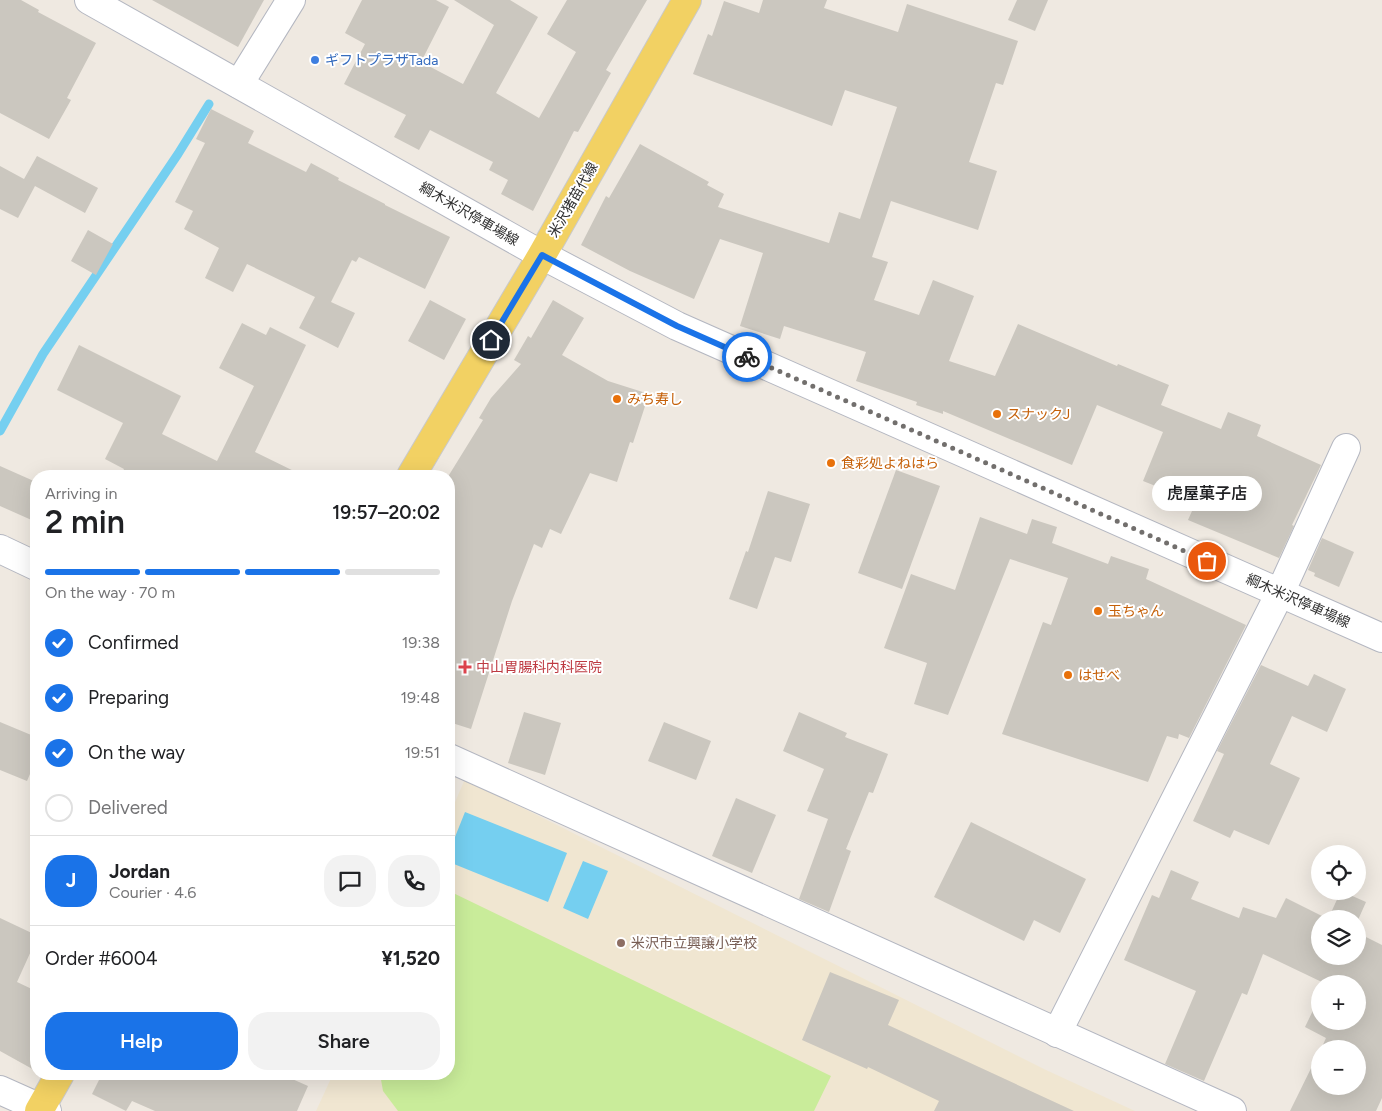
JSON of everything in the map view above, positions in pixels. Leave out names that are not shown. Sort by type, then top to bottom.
[{"type":"main road","name":"米沢猪苗代線","points":[[415,470],[542,255],[687,0]]},
{"type":"main road","points":[[42,1110],[57,1080]]},
{"type":"street","name":"綱木米沢停車場線","points":[[89,0],[542,255],[677,326],[1382,638]]},
{"type":"street","points":[[239,84],[291,0]]},
{"type":"street","points":[[1057,1034],[1280,593],[1346,448]]},
{"type":"street","points":[[0,549],[30,563]]},
{"type":"street","points":[[455,761],[1057,1034],[1232,1111]]},
{"type":"street","points":[[0,1090],[42,1110]]},
{"type":"shaded area","name":"米沢市立興譲小学校","points":[[465,779],[1046,1070],[1135,1111],[316,1111],[330,1080],[455,1080],[455,802]]},
{"type":"green space","points":[[455,894],[831,1076],[814,1111],[398,1111],[383,1091],[381,1080],[455,1080]]},
{"type":"water","points":[[465,812],[567,853],[548,902],[455,864],[455,837]]},
{"type":"water","points":[[583,861],[608,871],[588,919],[563,908]]},
{"type":"building","points":[[0,0],[21,0],[39,10],[38,12],[96,43],[67,98],[71,100],[49,139],[0,113]]},
{"type":"building","points":[[152,0],[264,0],[238,47]]},
{"type":"building","points":[[362,0],[436,0],[449,7],[421,62],[463,84],[494,25],[454,0],[510,0],[538,17],[496,93],[539,118],[576,52],[547,34],[567,0],[647,0],[606,70],[611,73],[578,132],[574,131],[533,211],[501,194],[508,180],[489,170],[493,162],[430,130],[419,150],[394,137],[406,115],[344,84],[365,44],[345,33]]},
{"type":"building","points":[[763,0],[827,0],[824,8],[898,32],[907,4],[1018,41],[1003,85],[996,83],[969,162],[997,171],[978,230],[891,201],[872,257],[888,262],[874,300],[919,315],[933,280],[974,296],[949,361],[995,376],[1018,324],[1117,366],[1118,364],[1169,385],[1161,405],[1221,429],[1228,412],[1261,425],[1257,436],[1321,465],[1292,525],[1294,526],[1279,558],[1188,520],[1196,502],[1143,481],[1163,432],[1097,405],[1072,465],[943,411],[943,414],[916,405],[917,402],[856,381],[866,352],[784,326],[780,339],[740,326],[763,253],[720,239],[694,299],[630,271],[581,245],[606,196],[609,198],[640,144],[709,182],[707,185],[724,194],[718,207],[829,243],[839,212],[860,219],[897,107],[845,90],[832,126],[693,74],[708,34],[712,36],[724,1],[759,13]]},
{"type":"building","points":[[1017,0],[1048,0],[1035,31],[1008,20]]},
{"type":"building","points":[[211,109],[254,131],[248,143],[306,172],[311,163],[339,178],[338,180],[450,237],[425,289],[359,257],[356,262],[352,260],[331,302],[355,313],[338,348],[299,328],[315,297],[247,264],[233,292],[205,278],[219,248],[184,229],[193,211],[175,202],[205,143],[196,139]]},
{"type":"building","points":[[37,156],[98,188],[85,213],[35,186],[18,218],[0,209],[0,166],[24,179]]},
{"type":"building","points":[[88,230],[113,244],[96,275],[71,261]]},
{"type":"building","points":[[430,300],[466,319],[444,360],[408,341]]},
{"type":"building","points":[[553,300],[584,318],[562,355],[608,381],[649,394],[633,443],[630,442],[617,482],[590,473],[561,534],[550,529],[542,548],[534,544],[512,601],[471,729],[455,724],[455,470],[452,470],[483,420],[479,418],[491,398],[521,364],[514,360],[528,336],[531,338]]},
{"type":"building","points":[[242,323],[266,335],[270,327],[306,345],[255,452],[292,470],[124,470],[105,459],[123,423],[57,390],[79,345],[181,396],[162,434],[217,461],[254,386],[219,368]]},
{"type":"building","points":[[0,466],[30,479],[30,519],[0,506]]},
{"type":"building","points":[[896,470],[940,486],[902,589],[858,573]]},
{"type":"building","points":[[768,491],[810,504],[791,562],[775,557],[757,609],[729,599],[746,551],[748,552]]},
{"type":"building","points":[[980,517],[1027,534],[1032,519],[1057,527],[1052,543],[1108,564],[1111,556],[1149,569],[1146,579],[1246,625],[1189,738],[1179,734],[1178,739],[1167,736],[1148,782],[1002,734],[1043,622],[1051,625],[1068,578],[1010,559],[948,715],[914,704],[927,663],[884,648],[911,574],[955,590]]},
{"type":"building","points":[[1322,538],[1354,552],[1339,587],[1314,576],[1315,573],[1308,570]]},
{"type":"building","points":[[1261,665],[1308,686],[1314,674],[1346,689],[1327,732],[1292,716],[1270,764],[1300,778],[1269,845],[1234,830],[1230,838],[1193,821],[1224,754],[1217,751]]},
{"type":"building","points":[[524,712],[561,723],[545,775],[508,763]]},
{"type":"building","points":[[799,712],[847,733],[845,737],[888,754],[873,793],[869,792],[846,849],[851,851],[829,912],[799,899],[828,819],[807,811],[824,769],[783,751]]},
{"type":"building","points":[[0,722],[30,734],[30,774],[27,781],[0,770]]},
{"type":"building","points":[[664,722],[711,741],[696,780],[648,761]]},
{"type":"building","points":[[736,798],[776,815],[752,873],[712,856]]},
{"type":"building","points":[[971,822],[1086,879],[1060,933],[1034,920],[1024,941],[934,897]]},
{"type":"building","points":[[1171,870],[1199,882],[1191,899],[1239,918],[1243,907],[1276,918],[1286,898],[1311,910],[1311,965],[1366,965],[1366,937],[1382,945],[1382,1098],[1376,1111],[1290,1111],[1311,1068],[1311,1095],[1366,1095],[1366,1040],[1325,1040],[1326,1038],[1305,1027],[1311,1015],[1311,1030],[1366,1030],[1366,975],[1311,975],[1311,977],[1263,954],[1247,995],[1242,993],[1204,1081],[1165,1064],[1196,991],[1124,960],[1152,895],[1159,898]]},
{"type":"building","points":[[1337,900],[1361,900],[1366,902],[1362,910],[1332,910]]},
{"type":"building","points":[[0,918],[30,932],[30,953],[17,982],[30,988],[30,1068],[0,1051]]},
{"type":"building","points":[[830,972],[899,1000],[888,1025],[1074,1111],[934,1111],[939,1101],[868,1067],[867,1069],[802,1040]]},
{"type":"building","points":[[99,1080],[294,1080],[308,1086],[297,1111],[155,1111],[132,1101],[126,1111],[92,1094]]},
{"type":"waterway","points":[[0,431],[43,354],[178,154],[209,104]]},
{"type":"way so far","points":[[747,357],[1207,561]]},
{"type":"place","name":"ギフトプラザTada","points":[[315,60]]},
{"type":"place","name":"みち寿し","points":[[617,399]]},
{"type":"place","name":"スナックJ","points":[[997,414]]},
{"type":"place","name":"食彩処よねはら","points":[[831,463]]},
{"type":"place","name":"虎屋菓子店","points":[[1207,561]]},
{"type":"place","name":"玉ちゃん","points":[[1098,611]]},
{"type":"place","name":"中山胃腸科内科医院","points":[[465,667]]},
{"type":"place","name":"はせべ","points":[[1068,675]]},
{"type":"place","name":"米沢市立興譲小学校","points":[[621,943]]},
{"type":"route","points":[[491,340],[542,255],[677,326],[747,357]]}]
